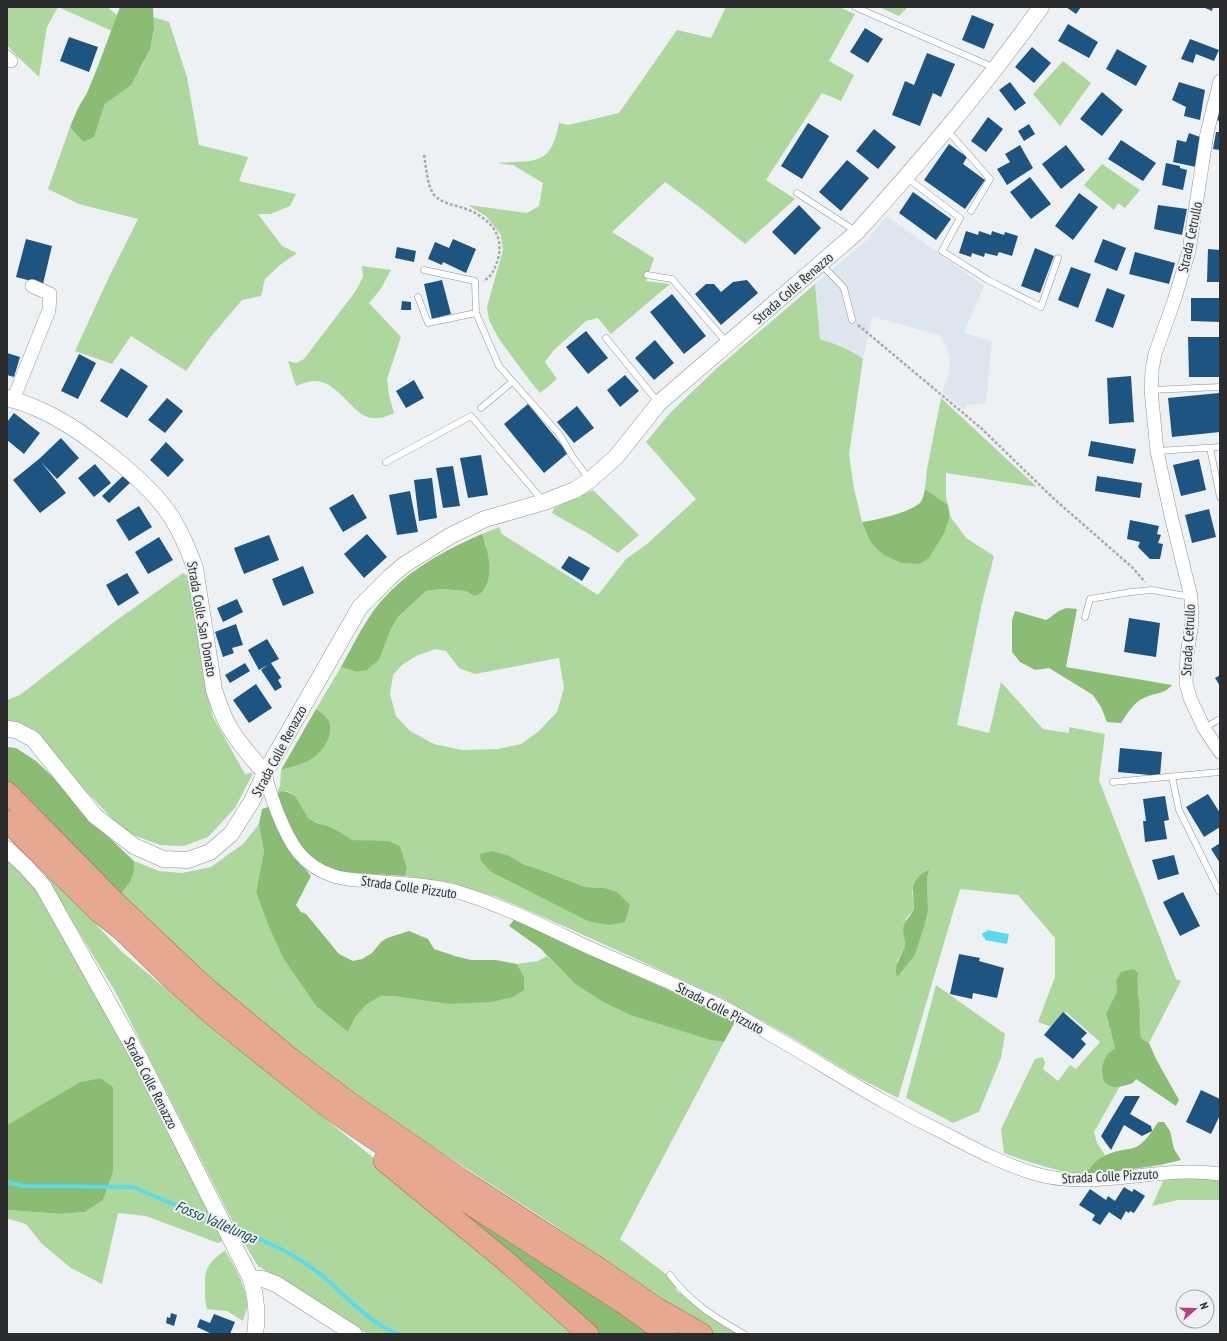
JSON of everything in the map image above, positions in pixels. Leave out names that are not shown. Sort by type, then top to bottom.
[{"type":"highway","points":[[7,792],[105,905],[121,929],[171,978],[215,1017],[333,1111],[430,1178],[593,1283],[667,1334]]},
{"type":"highway","points":[[7,822],[290,1058],[344,1098],[462,1180],[656,1307],[702,1334]]},
{"type":"highway","points":[[105,905],[116,934],[167,984],[210,1022],[462,1225],[588,1334]]},
{"type":"highway","points":[[656,1307],[685,1334]]},
{"type":"street","name":"Strada Colle Renazzo","points":[[7,729],[16,730],[33,739],[95,816],[134,846],[163,859],[188,860],[210,852],[231,834],[252,801],[265,773],[360,607],[404,565],[450,536],[485,519],[544,502],[575,490],[590,480],[616,457],[660,404],[857,232],[996,68],[1040,7]]},
{"type":"street","name":"Strada Cetrullo","points":[[1220,81],[1207,133],[1189,251],[1174,301],[1155,354],[1152,370],[1151,390],[1157,452],[1191,597],[1192,622],[1187,655],[1186,683],[1190,698],[1204,728],[1220,752]]},
{"type":"street","points":[[10,399],[48,310],[50,294],[32,286]]},
{"type":"street","name":"Strada Colle San Donato","points":[[10,399],[52,415],[84,436],[132,474],[161,503],[172,518],[189,551],[194,568],[214,690],[220,709],[234,734],[265,773]]},
{"type":"street","name":"Strada Colle Pizzuto","points":[[265,773],[269,791],[293,847],[304,860],[319,870],[336,877],[353,880],[436,888],[456,892],[516,913],[726,1008],[885,1103],[968,1146],[1015,1167],[1034,1174],[1056,1179],[1079,1180],[1171,1172],[1197,1171],[1220,1174]]},
{"type":"street","name":"Strada Colle Renazzo","points":[[7,849],[43,886],[141,1061],[251,1279],[255,1294],[257,1322],[256,1334]]},
{"type":"street","points":[[251,1279],[263,1279],[276,1284],[354,1334]]},
{"type":"lane","points":[[855,7],[996,68]]},
{"type":"lane","points":[[946,128],[990,179],[971,211]]},
{"type":"lane","points":[[905,176],[960,218],[942,251],[988,280],[1041,307],[1058,258]]},
{"type":"lane","points":[[797,192],[857,232]]},
{"type":"lane","points":[[821,264],[844,288],[852,320]]},
{"type":"lane","points":[[424,270],[475,281],[476,313],[499,366],[560,435],[572,456],[590,480]]},
{"type":"lane","points":[[647,275],[672,279],[728,344]]},
{"type":"lane","points":[[418,297],[428,323],[476,313]]},
{"type":"lane","points":[[606,338],[660,404]]},
{"type":"lane","points":[[481,408],[512,382]]},
{"type":"lane","points":[[1151,390],[1220,387]]},
{"type":"lane","points":[[386,462],[471,416],[544,502]]},
{"type":"lane","points":[[1157,452],[1220,447]]},
{"type":"lane","points":[[1210,448],[1220,497]]},
{"type":"lane","name":"Strada Cetrullo","points":[[1085,618],[1090,599],[1152,590],[1191,597]]},
{"type":"lane","points":[[1204,728],[1220,719]]},
{"type":"lane","points":[[1113,782],[1220,772]]},
{"type":"lane","points":[[1172,777],[1179,810],[1219,891]]},
{"type":"lane","points":[[670,1275],[688,1297],[716,1318],[744,1334]]},
{"type":"path","points":[[424,155],[428,181],[434,195],[451,205],[471,211],[496,230],[500,240],[500,253],[496,266],[491,276],[485,281],[475,281]]},
{"type":"path","points":[[852,320],[981,428],[1053,498],[1133,568],[1152,590]]},
{"type":"shaded area","points":[[887,216],[984,286],[964,332],[992,342],[986,404],[967,405],[963,409],[942,392],[949,373],[950,359],[946,345],[939,335],[873,317],[863,359],[853,351],[820,339],[815,284],[867,240]]},
{"type":"green space","points":[[7,7],[58,7],[47,27],[39,77],[7,45]]},
{"type":"green space","points":[[58,7],[107,7],[117,15],[112,31]]},
{"type":"green space","points":[[120,7],[153,7],[154,29],[150,50],[131,85],[105,104],[94,137],[83,142],[70,127],[78,108],[87,93]]},
{"type":"green space","points":[[726,7],[839,7],[855,14],[829,61],[854,75],[841,101],[822,93],[766,180],[795,199],[745,244],[702,209],[665,182],[612,232],[654,258],[646,281],[670,284],[611,334],[598,318],[586,321],[553,351],[545,362],[557,379],[540,393],[499,339],[489,320],[487,307],[503,250],[501,235],[486,216],[468,205],[527,213],[539,206],[543,183],[513,165],[497,163],[531,161],[546,154],[556,137],[559,123],[568,125],[619,113],[677,30],[711,38]]},
{"type":"green space","points":[[879,7],[908,7],[899,16]]},
{"type":"green space","points":[[153,17],[169,22],[187,77],[199,145],[248,157],[239,181],[296,194],[290,206],[270,214],[258,214],[282,246],[297,253],[280,265],[265,279],[261,296],[242,300],[209,339],[186,371],[131,336],[112,364],[75,351],[138,219],[79,204],[48,189],[70,127],[83,142],[100,120],[105,104],[115,96],[141,68],[150,50],[154,30]]},
{"type":"green space","points":[[1063,61],[1091,83],[1060,126],[1033,94]]},
{"type":"green space","points":[[1102,164],[1140,190],[1125,208],[1118,203],[1114,210],[1084,185]]},
{"type":"green space","points":[[362,266],[391,270],[380,290],[369,303],[401,337],[387,379],[389,395],[394,413],[379,418],[365,416],[358,412],[331,386],[323,382],[312,381],[296,386],[288,361],[296,363],[304,359],[355,292],[363,277]]},
{"type":"green space","points":[[815,284],[820,339],[843,347],[863,359],[849,454],[854,488],[862,522],[869,539],[901,563],[919,564],[937,542],[950,516],[966,538],[994,556],[982,603],[957,725],[989,733],[1001,682],[1043,729],[1069,733],[1069,727],[1105,734],[1099,780],[1176,979],[1181,981],[1149,1043],[1141,1038],[1140,1035],[1138,973],[1116,981],[1117,992],[1106,1013],[1115,1048],[1105,1061],[1102,1077],[1114,1087],[1120,1086],[1094,1132],[1097,1143],[1105,1155],[1090,1167],[1084,1176],[1043,1166],[1004,1153],[1001,1129],[1035,1059],[1043,1057],[1045,1063],[1043,1069],[1058,1081],[1070,1065],[1076,1069],[1100,1042],[1066,1012],[1052,1027],[1038,1022],[1055,977],[1055,938],[1018,895],[960,889],[898,1098],[857,1077],[724,999],[568,928],[497,897],[447,882],[405,876],[407,868],[400,846],[391,843],[350,839],[333,828],[311,820],[303,811],[297,800],[289,792],[283,791],[277,794],[280,785],[281,770],[308,761],[327,718],[316,709],[341,667],[357,672],[367,670],[379,660],[391,629],[398,617],[426,591],[440,589],[466,591],[474,596],[486,545],[482,534],[499,527],[502,534],[598,595],[626,559],[647,544],[696,499],[646,442],[670,413],[716,369]],"holes":[[[435,649],[446,651],[459,668],[475,674],[559,658],[564,688],[557,712],[538,732],[521,744],[498,749],[462,750],[434,744],[410,731],[396,716],[390,694],[393,675],[402,665],[416,656]],[[509,856],[523,864],[585,887],[604,888],[566,909],[491,872]],[[929,871],[927,879],[928,911],[915,955],[897,976],[897,961],[906,942],[903,931],[907,917],[913,911],[914,902],[912,892]]]},
{"type":"green space","points":[[941,398],[1037,487],[946,473],[946,497],[948,505],[925,489],[927,469]]},
{"type":"green space","points":[[925,489],[948,505],[950,516],[944,533],[929,558],[919,564],[901,563],[884,555],[875,547],[869,539],[862,522],[892,516],[915,507],[921,502]]},
{"type":"green space","points":[[593,490],[639,535],[618,553],[589,534],[552,513],[554,508]]},
{"type":"green space","points":[[482,534],[488,556],[489,571],[486,586],[482,592],[474,596],[466,591],[440,589],[426,591],[398,617],[391,629],[379,660],[367,670],[357,672],[341,667],[368,619],[391,591],[404,579],[434,558],[449,549]]},
{"type":"green space","points":[[183,573],[189,577],[207,694],[213,717],[245,774],[253,773],[235,808],[208,837],[184,846],[160,845],[125,832],[79,784],[35,730],[7,721],[7,700],[20,695],[114,622]]},
{"type":"green space","points":[[1067,608],[1077,609],[1066,667],[1172,685],[1166,690],[1148,696],[1137,702],[1121,723],[1107,722],[1101,707],[1093,695],[1049,668],[1035,670],[1020,662],[1012,652],[1012,620],[1015,611],[1046,620],[1058,611]]},
{"type":"green space","points":[[316,709],[325,716],[329,723],[330,729],[327,742],[313,758],[298,765],[281,770]]},
{"type":"green space","points":[[7,747],[16,748],[36,761],[59,783],[83,813],[134,861],[134,872],[132,879],[121,894],[7,780]]},
{"type":"green space","points":[[282,791],[288,792],[295,796],[308,818],[338,831],[352,840],[388,841],[400,846],[407,868],[405,876],[339,872],[316,861],[297,842],[285,823],[277,794]]},
{"type":"green space","points":[[268,807],[274,810],[292,853],[311,876],[296,905],[301,912],[306,914],[339,954],[353,961],[362,959],[372,953],[381,942],[387,938],[409,931],[428,939],[434,949],[455,956],[471,960],[496,960],[517,964],[524,977],[524,990],[513,997],[491,1002],[448,1004],[393,996],[381,996],[367,1004],[356,1016],[348,1032],[316,1006],[285,961],[270,929],[256,892],[264,851],[259,824],[262,809]]},
{"type":"green space","points":[[259,824],[264,851],[256,892],[285,961],[316,1006],[348,1032],[356,1016],[367,1004],[381,996],[393,996],[448,1004],[469,1002],[524,977],[517,964],[538,961],[547,956],[575,984],[603,1002],[630,1015],[710,1040],[724,1042],[620,1239],[675,1281],[676,1290],[705,1313],[737,1334],[709,1334],[625,1273],[365,1103],[304,1057],[233,998],[155,930],[121,894],[132,879],[134,872],[134,861],[159,871],[182,873],[211,867],[243,844]]},
{"type":"green space","points":[[492,851],[509,856],[523,864],[585,887],[604,888],[617,892],[630,905],[625,922],[609,925],[588,921],[491,872],[481,861],[480,854]]},
{"type":"green space","points":[[7,855],[34,883],[144,1080],[227,1239],[218,1243],[146,1216],[118,1213],[102,1284],[71,1268],[42,1244],[26,1224],[9,1219],[7,1220],[7,1210],[61,1214],[85,1212],[103,1200],[113,1172],[113,1087],[101,1078],[80,1082],[7,1125]]},
{"type":"green space","points":[[929,870],[927,879],[928,911],[923,930],[915,955],[897,977],[897,964],[905,945],[903,930],[914,908],[914,884],[924,872]]},
{"type":"green space","points":[[49,874],[121,951],[209,1025],[490,1252],[582,1334],[367,1334],[323,1305],[258,1266],[241,1238],[115,991],[45,877]]},
{"type":"green space","points":[[516,917],[619,968],[736,1020],[724,1042],[710,1040],[630,1015],[603,1002],[575,984],[540,948],[509,926]]},
{"type":"green space","points":[[1133,969],[1138,973],[1141,1038],[1149,1043],[1156,1059],[1179,1100],[1176,1106],[1136,1079],[1133,1083],[1114,1087],[1105,1082],[1103,1078],[1102,1068],[1105,1058],[1115,1048],[1106,1013],[1117,992],[1116,981],[1121,972]]},
{"type":"green space","points":[[936,985],[1005,1034],[1001,1058],[979,1112],[953,1123],[906,1098]]},
{"type":"green space","points":[[101,1078],[113,1087],[113,1172],[103,1200],[85,1212],[61,1214],[7,1210],[7,1125],[80,1082]]},
{"type":"green space","points":[[1158,1122],[1164,1122],[1170,1131],[1174,1149],[1181,1160],[1160,1165],[1084,1176],[1100,1158],[1116,1152],[1134,1148],[1141,1144]]},
{"type":"green space","points":[[1188,1176],[1220,1179],[1220,1200],[1178,1200],[1152,1206],[1163,1181]]},
{"type":"green space","points":[[448,1199],[564,1275],[651,1334],[595,1334]]},
{"type":"green space","points":[[225,1250],[245,1291],[247,1306],[243,1321],[227,1311],[207,1309],[206,1306],[206,1271],[211,1263]]},
{"type":"water","points":[[987,930],[1009,934],[1007,944],[985,940],[982,934]]},
{"type":"building","points":[[1066,7],[1081,7],[1076,14]]},
{"type":"building","points":[[1203,7],[1213,7],[1212,11]]},
{"type":"building","points":[[972,15],[994,24],[984,49],[962,40]]},
{"type":"building","points":[[1068,24],[1098,42],[1089,58],[1058,41]]},
{"type":"building","points":[[865,28],[883,39],[868,63],[850,52]]},
{"type":"building","points":[[69,37],[98,47],[89,72],[60,61]]},
{"type":"building","points":[[1190,39],[1219,50],[1214,61],[1196,54],[1193,63],[1181,59]]},
{"type":"building","points":[[1032,47],[1051,63],[1034,83],[1015,67]]},
{"type":"building","points":[[1117,49],[1147,66],[1136,86],[1106,69]]},
{"type":"building","points":[[927,53],[955,64],[941,97],[933,93],[920,126],[892,115],[905,81],[914,85]]},
{"type":"building","points":[[1010,82],[1026,103],[1015,111],[999,90]]},
{"type":"building","points":[[1179,82],[1205,90],[1200,120],[1184,116],[1186,107],[1172,100]]},
{"type":"building","points":[[1102,92],[1123,110],[1102,136],[1080,119]]},
{"type":"building","points":[[1220,96],[1220,121],[1215,120]]},
{"type":"building","points":[[988,117],[1003,129],[986,152],[971,141]]},
{"type":"building","points":[[808,123],[829,136],[802,179],[781,166]]},
{"type":"building","points":[[1029,124],[1035,134],[1024,141],[1018,131]]},
{"type":"building","points":[[874,129],[896,147],[878,169],[856,151]]},
{"type":"building","points":[[1216,132],[1220,132],[1220,150],[1213,149]]},
{"type":"building","points":[[1189,133],[1200,137],[1196,167],[1173,162],[1177,140],[1186,142]]},
{"type":"building","points":[[1121,140],[1156,163],[1143,181],[1108,159]]},
{"type":"building","points":[[949,144],[967,157],[963,164],[985,180],[965,209],[924,180]]},
{"type":"building","points":[[1020,145],[1033,168],[1007,185],[997,169],[1010,162],[1005,154]]},
{"type":"building","points":[[1066,145],[1085,170],[1061,189],[1042,164]]},
{"type":"building","points":[[847,160],[869,178],[841,211],[819,192]]},
{"type":"building","points":[[1166,163],[1180,166],[1180,168],[1187,170],[1183,190],[1162,185]]},
{"type":"building","points":[[1030,177],[1051,204],[1031,219],[1010,192]]},
{"type":"building","points":[[913,192],[951,219],[936,240],[899,213]]},
{"type":"building","points":[[1079,193],[1098,207],[1073,240],[1055,226]]},
{"type":"building","points":[[799,205],[821,228],[795,255],[772,232]]},
{"type":"building","points":[[1158,205],[1187,209],[1182,235],[1154,229]]},
{"type":"building","points":[[966,231],[978,235],[979,231],[991,235],[992,231],[1004,235],[1005,232],[1018,236],[1012,256],[999,252],[997,256],[985,253],[984,257],[972,253],[971,257],[959,253]]},
{"type":"building","points":[[26,239],[52,246],[43,284],[16,277]]},
{"type":"building","points":[[453,239],[476,249],[466,273],[443,262],[442,265],[428,259],[435,242],[449,248]]},
{"type":"building","points":[[1103,239],[1126,248],[1117,271],[1094,262]]},
{"type":"building","points":[[397,247],[416,251],[414,262],[395,258]]},
{"type":"building","points":[[1035,248],[1054,256],[1040,293],[1021,286]]},
{"type":"building","points":[[1208,249],[1220,250],[1220,282],[1207,282]]},
{"type":"building","points":[[1135,252],[1175,263],[1169,284],[1129,274]]},
{"type":"building","points":[[1071,267],[1091,274],[1078,308],[1058,300]]},
{"type":"building","points":[[442,280],[451,314],[432,319],[424,284]]},
{"type":"building","points":[[747,280],[758,293],[721,325],[695,294],[706,284],[714,284],[721,292],[733,282]]},
{"type":"building","points":[[1107,288],[1125,295],[1113,328],[1095,321]]},
{"type":"building","points":[[672,294],[706,336],[684,354],[650,312]]},
{"type":"building","points":[[1191,298],[1220,298],[1220,322],[1191,321]]},
{"type":"building","points":[[402,301],[411,302],[411,310],[401,310]]},
{"type":"building","points":[[586,331],[608,358],[588,374],[566,347]]},
{"type":"building","points":[[1188,337],[1220,337],[1220,377],[1189,377]]},
{"type":"building","points":[[655,340],[674,363],[654,380],[635,358]]},
{"type":"building","points":[[7,353],[20,357],[14,377],[7,375]]},
{"type":"building","points":[[79,354],[96,363],[78,399],[61,391]]},
{"type":"building","points":[[121,368],[148,386],[127,418],[100,401]]},
{"type":"building","points":[[625,375],[639,391],[620,407],[607,390]]},
{"type":"building","points":[[1131,376],[1134,422],[1109,424],[1107,378]]},
{"type":"building","points":[[414,380],[424,398],[406,408],[396,391]]},
{"type":"building","points":[[1219,393],[1220,432],[1172,437],[1168,398]]},
{"type":"building","points":[[167,398],[183,411],[165,433],[148,420]]},
{"type":"building","points":[[528,404],[568,453],[544,473],[504,424]]},
{"type":"building","points":[[577,406],[594,428],[574,443],[557,422]]},
{"type":"building","points":[[14,413],[40,433],[24,454],[7,440],[7,422]]},
{"type":"building","points":[[61,438],[79,458],[57,479],[41,462],[66,493],[40,513],[13,480],[39,459]]},
{"type":"building","points":[[1091,441],[1136,449],[1133,464],[1088,456]]},
{"type":"building","points":[[166,442],[184,460],[168,477],[150,460]]},
{"type":"building","points":[[481,455],[488,495],[468,498],[460,458]]},
{"type":"building","points":[[1199,459],[1206,490],[1181,496],[1173,465]]},
{"type":"building","points":[[95,464],[111,483],[94,497],[78,478]]},
{"type":"building","points":[[453,466],[460,506],[443,508],[436,468]]},
{"type":"building","points":[[125,474],[132,481],[109,503],[102,496]]},
{"type":"building","points":[[1097,476],[1142,483],[1140,498],[1095,491]]},
{"type":"building","points":[[432,478],[437,518],[419,521],[414,480]]},
{"type":"building","points":[[410,491],[418,532],[397,535],[389,495]]},
{"type":"building","points":[[353,494],[367,518],[343,532],[329,508]]},
{"type":"building","points":[[139,506],[152,527],[129,541],[116,520]]},
{"type":"building","points":[[1209,509],[1216,537],[1192,543],[1185,515]]},
{"type":"building","points":[[1130,520],[1159,526],[1157,534],[1161,535],[1158,543],[1163,544],[1160,559],[1150,559],[1138,547],[1140,542],[1127,539]]},
{"type":"building","points":[[367,534],[387,557],[364,578],[344,554]]},
{"type":"building","points":[[269,535],[279,560],[244,574],[234,548]]},
{"type":"building","points":[[159,537],[173,560],[148,574],[135,552]]},
{"type":"building","points":[[569,556],[590,568],[582,581],[561,568]]},
{"type":"building","points":[[303,566],[314,593],[283,606],[272,579]]},
{"type":"building","points":[[127,573],[139,593],[118,606],[106,585]]},
{"type":"building","points":[[237,599],[243,612],[223,622],[217,608]]},
{"type":"building","points":[[1129,618],[1160,623],[1156,657],[1124,652]]},
{"type":"building","points":[[236,624],[243,645],[232,648],[234,653],[223,657],[215,632]]},
{"type":"building","points":[[267,639],[279,659],[271,663],[281,678],[278,680],[282,687],[275,691],[261,670],[268,665],[259,670],[248,650]]},
{"type":"building","points":[[245,663],[250,671],[230,683],[225,675]]},
{"type":"building","points":[[1220,675],[1220,686],[1215,678]]},
{"type":"building","points":[[256,684],[272,708],[249,723],[233,700]]},
{"type":"building","points":[[1120,748],[1162,752],[1160,776],[1118,772]]},
{"type":"building","points":[[1208,794],[1220,813],[1220,827],[1204,837],[1186,807]]},
{"type":"building","points":[[1165,796],[1169,820],[1164,821],[1167,839],[1145,842],[1143,821],[1146,821],[1143,799]]},
{"type":"building","points":[[1220,843],[1220,863],[1211,849]]},
{"type":"building","points":[[1174,855],[1179,874],[1158,880],[1152,860]]},
{"type":"building","points":[[1183,892],[1200,926],[1180,936],[1163,902]]},
{"type":"building","points":[[959,954],[980,958],[979,961],[1004,968],[997,998],[973,993],[972,999],[950,994]]},
{"type":"building","points":[[1063,1012],[1087,1033],[1081,1039],[1086,1044],[1073,1059],[1044,1035]]},
{"type":"building","points":[[1201,1090],[1220,1099],[1220,1115],[1211,1134],[1186,1122]]},
{"type":"building","points":[[1125,1096],[1140,1096],[1130,1114],[1151,1126],[1152,1131],[1142,1136],[1124,1125],[1111,1150],[1101,1136]]},
{"type":"building","points":[[1124,1187],[1132,1192],[1134,1189],[1145,1196],[1134,1213],[1130,1211],[1129,1213],[1126,1211],[1121,1220],[1109,1212],[1100,1225],[1092,1220],[1095,1215],[1079,1205],[1090,1189],[1106,1200],[1108,1196],[1115,1201]]},
{"type":"building","points":[[171,1313],[177,1315],[174,1326],[166,1323],[167,1317],[170,1318]]},
{"type":"building","points":[[214,1314],[235,1322],[230,1334],[212,1334],[197,1327],[200,1319],[210,1323]]},
{"type":"waterway","name":"Fosso Vallelunga","points":[[7,1182],[24,1186],[133,1187],[217,1223]]},
{"type":"waterway","name":"Fosso Vallelunga","points":[[231,1228],[264,1241],[306,1264],[326,1279],[375,1322],[398,1334]]}]
